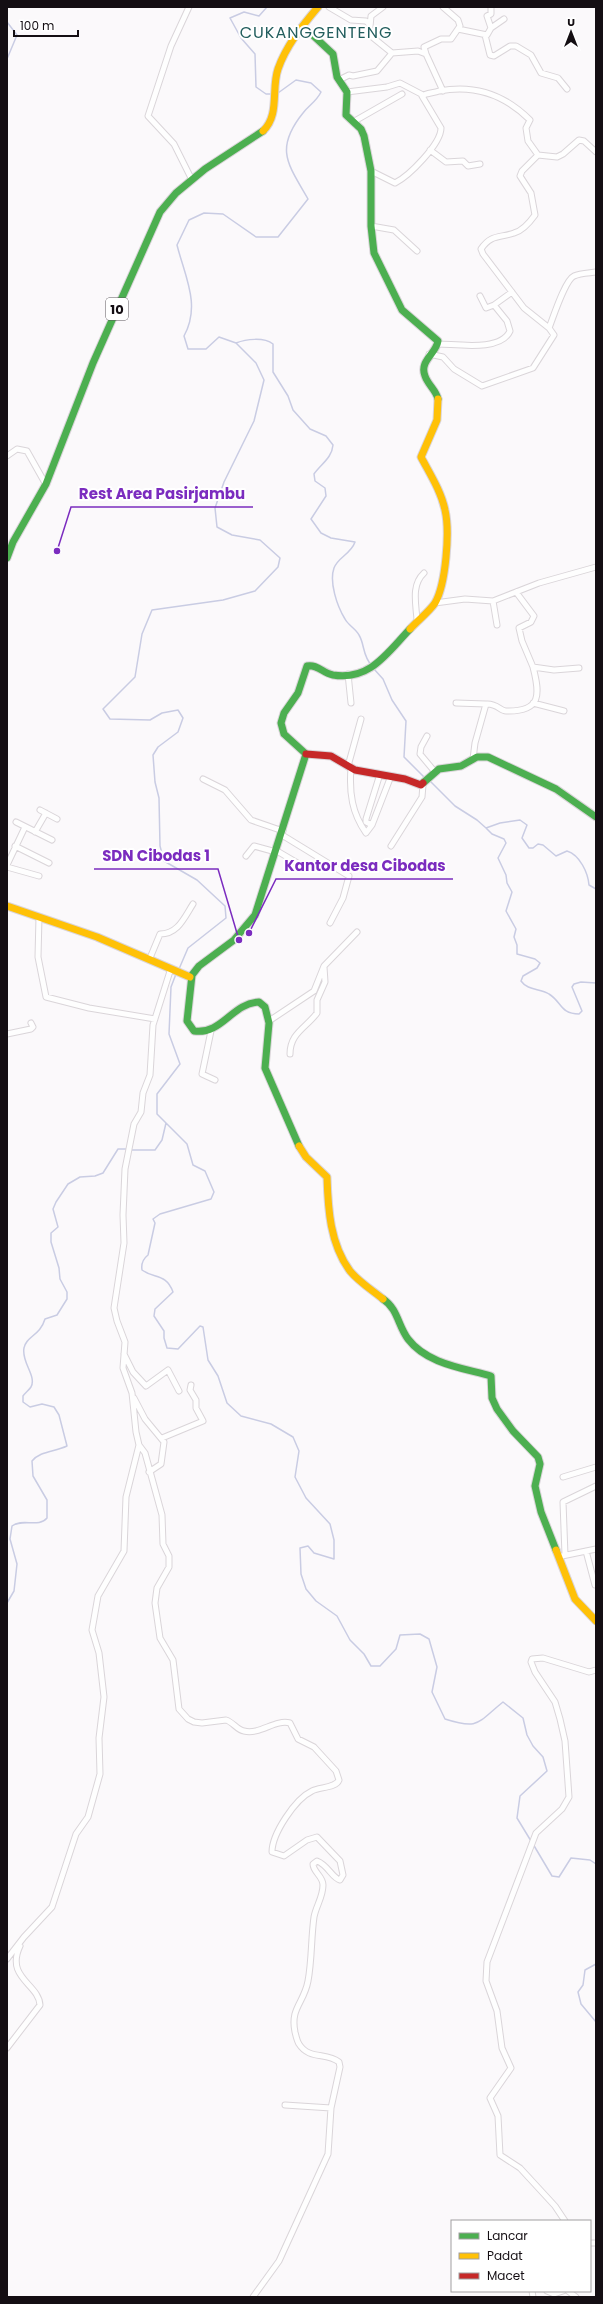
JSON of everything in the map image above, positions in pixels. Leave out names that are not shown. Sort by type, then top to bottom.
[{"type":"main road","name":"10","points":[[7,558],[13,542],[46,484],[93,362],[160,212],[177,192],[230,150],[266,129],[272,118],[277,71],[287,51],[318,7]]},
{"type":"main road","points":[[304,27],[333,54],[336,74],[347,92],[345,111],[353,122],[361,129],[364,136],[371,171],[371,226],[373,248],[399,304],[406,314],[436,337],[438,344],[429,354],[425,362],[424,377],[434,389],[439,406],[438,417],[421,457],[442,497],[447,523],[443,580],[435,603],[372,668],[348,674],[332,674],[308,665],[302,685],[282,717],[281,728],[287,737],[306,754],[331,756],[350,767],[424,784],[439,769],[465,765],[480,756],[488,757],[540,780],[575,800],[596,817]]},
{"type":"main road","points":[[306,754],[255,916],[247,927],[213,957],[199,966],[190,977],[187,1021],[194,1031],[199,1033],[211,1031],[242,1006],[250,1002],[263,1004],[269,1014],[265,1067],[275,1095],[288,1119],[302,1154],[327,1177],[329,1221],[344,1261],[358,1279],[392,1305],[408,1339],[417,1348],[440,1362],[491,1376],[493,1384],[493,1400],[500,1413],[510,1428],[540,1461],[535,1482],[535,1492],[561,1556],[575,1599],[596,1621]]},
{"type":"main road","points":[[7,906],[97,937],[150,958],[182,975],[190,977]]},
{"type":"street","points":[[189,7],[171,46],[148,116],[174,144],[178,156],[192,180]]},
{"type":"street","points":[[329,7],[351,20],[366,21],[371,36],[392,53],[418,51],[426,54]]},
{"type":"street","points":[[369,27],[372,25],[371,16],[383,7]]},
{"type":"street","points":[[443,7],[458,20],[458,29],[451,39],[441,39],[424,47],[443,91]]},
{"type":"street","points":[[458,29],[485,35],[490,34],[491,28],[487,16],[491,14],[490,7]]},
{"type":"street","points":[[491,28],[504,19]]},
{"type":"street","points":[[485,35],[490,55],[494,56],[510,46],[516,46],[531,55],[541,73],[558,78],[567,89]]},
{"type":"street","points":[[339,80],[349,75],[353,76],[377,71],[392,53]]},
{"type":"street","points":[[347,92],[387,87],[400,83],[423,95],[443,91],[477,89],[500,97],[529,119],[530,122],[526,128],[528,141],[538,155],[557,157],[563,154],[579,140],[584,141],[596,152]]},
{"type":"street","points":[[353,122],[402,94]]},
{"type":"street","points":[[371,171],[395,183],[413,169],[430,150],[439,135],[441,128],[433,113],[422,98],[423,95]]},
{"type":"street","points":[[430,150],[446,162],[463,161],[468,166],[480,164]]},
{"type":"street","points":[[429,354],[443,357],[454,369],[479,385],[484,385],[533,367],[554,335],[549,328],[524,308],[483,254],[481,249],[497,235],[513,234],[519,231],[535,215],[531,193],[520,176],[522,171],[538,155]]},
{"type":"street","points":[[371,226],[394,230],[417,251]]},
{"type":"street","points":[[549,328],[554,312],[572,276],[596,272]]},
{"type":"street","points":[[480,296],[486,308],[494,305],[512,292]]},
{"type":"street","points":[[438,344],[486,345],[507,336],[510,331],[509,324],[494,305]]},
{"type":"street","points":[[7,456],[17,450],[27,451],[46,484]]},
{"type":"street","points":[[435,603],[465,599],[493,601],[539,583],[596,568]]},
{"type":"street","points":[[417,620],[416,587],[418,581],[424,573]]},
{"type":"street","points":[[456,703],[495,704],[505,711],[527,708],[533,703],[538,692],[533,667],[522,641],[519,628],[531,622],[534,616],[516,592]]},
{"type":"street","points":[[493,601],[497,625]]},
{"type":"street","points":[[533,667],[554,670],[579,668]]},
{"type":"street","points":[[348,674],[351,703]]},
{"type":"street","points":[[533,703],[564,711]]},
{"type":"street","points":[[473,759],[476,739],[486,704]]},
{"type":"street","points":[[361,719],[350,767],[350,793],[352,807],[366,834],[372,825],[391,776]]},
{"type":"street","points":[[427,736],[421,747],[420,754],[434,773]]},
{"type":"street","points":[[372,825],[366,822],[366,819],[380,774]]},
{"type":"street","points":[[203,780],[225,790],[251,820],[282,833],[349,876],[343,898],[330,923]]},
{"type":"street","points":[[391,846],[422,797],[424,784]]},
{"type":"street","points":[[40,810],[58,819]]},
{"type":"street","points":[[35,832],[46,813]]},
{"type":"street","points":[[16,822],[52,840]]},
{"type":"street","points":[[25,827],[7,866],[39,876]]},
{"type":"street","points":[[15,846],[50,863]]},
{"type":"street","points":[[246,856],[254,846],[276,851],[306,868]]},
{"type":"street","points":[[150,958],[160,934],[169,933],[180,926],[193,904]]},
{"type":"street","points":[[39,917],[38,957],[46,997],[88,1008],[150,1018]]},
{"type":"street","points":[[269,1021],[314,991],[324,966],[357,932]]},
{"type":"street","points":[[290,1054],[291,1044],[296,1034],[317,1013],[317,1000],[325,982],[324,966]]},
{"type":"street","points":[[149,1472],[162,1464],[165,1444],[162,1438],[145,1419],[132,1394],[124,1373],[125,1342],[114,1308],[124,1243],[123,1215],[125,1169],[134,1124],[141,1112],[145,1087],[150,1077],[150,1018],[172,969]]},
{"type":"street","points":[[7,1034],[31,1029],[33,1027],[31,1023]]},
{"type":"street","points":[[211,1031],[202,1074],[215,1080]]},
{"type":"street","points":[[124,1353],[133,1372],[146,1386],[168,1370],[179,1391]]},
{"type":"street","points":[[162,1438],[203,1421],[197,1410],[196,1400],[190,1390],[191,1385]]},
{"type":"street","points":[[132,1394],[136,1432],[139,1445],[145,1453],[162,1515],[162,1539],[169,1560],[168,1570],[155,1592],[155,1604],[160,1638],[173,1660],[179,1709],[188,1719],[194,1722],[202,1723],[226,1720],[244,1731],[256,1731],[284,1723],[290,1723],[298,1738],[314,1747],[339,1776],[338,1783],[306,1794],[284,1822],[272,1844],[272,1852],[280,1856],[287,1855],[307,1840],[314,1837],[320,1840],[340,1861],[342,1875],[340,1880],[336,1879],[323,1863],[317,1861],[313,1864],[313,1868],[323,1881],[323,1886],[321,1900],[314,1914],[308,1981],[302,2001],[294,2013],[293,2021],[298,2042],[304,2050],[317,2057],[331,2057],[340,2064],[331,2108],[328,2154],[279,2261],[253,2297]]},
{"type":"street","points":[[7,1959],[26,1935],[52,1907],[76,1834],[88,1817],[100,1774],[99,1738],[104,1697],[99,1652],[92,1630],[98,1596],[124,1551],[126,1497],[139,1445]]},
{"type":"street","points":[[563,1477],[596,1467]]},
{"type":"street","points":[[596,1486],[563,1502],[561,1556],[596,1549]]},
{"type":"street","points":[[586,1551],[595,1585]]},
{"type":"street","points":[[564,2220],[555,2206],[520,2168],[500,2155],[498,2116],[490,2098],[511,2068],[502,2048],[497,2010],[486,1981],[487,1962],[527,1854],[537,1832],[568,1803],[570,1788],[565,1741],[555,1702],[535,1672],[531,1662],[532,1659],[543,1658],[589,1672],[596,1670]]},
{"type":"street","points":[[7,2048],[40,2005],[39,1999],[24,1981],[16,1960],[26,1935]]},
{"type":"street","points":[[285,2105],[331,2108]]},
{"type":"street","points":[[549,2292],[554,2294],[560,2292]]},
{"type":"waterway","points":[[267,7],[259,16],[244,12],[230,18],[241,38],[255,54],[256,87],[266,94],[271,94]]},
{"type":"waterway","points":[[7,22],[17,35],[7,59]]},
{"type":"waterway","points":[[179,969],[188,948],[226,918],[225,906],[197,880],[164,861],[160,846],[159,798],[155,782],[153,755],[158,747],[178,732],[183,718],[178,710],[162,713],[150,720],[110,719],[103,709],[135,677],[142,634],[152,610],[223,600],[255,591],[278,567],[280,558],[260,540],[232,535],[217,527],[215,508],[224,482],[254,421],[264,380],[256,363],[236,343],[219,337],[206,349],[188,349],[184,336],[189,325],[191,313],[190,291],[177,245],[189,220],[204,213],[223,214],[256,237],[278,237],[308,199],[290,166],[287,156],[287,147],[289,137],[294,126],[321,92],[311,83],[296,80],[278,93]]},
{"type":"waterway","points":[[236,343],[255,339],[265,340],[273,344],[273,372],[288,396],[293,410],[310,429],[326,436],[333,445],[331,454],[314,474],[315,481],[325,488],[326,496],[311,519],[321,533],[331,538],[355,542],[351,550],[336,564],[332,580],[342,614],[346,621],[359,635],[365,654],[372,666]]},
{"type":"waterway","points":[[374,669],[383,679],[392,700],[406,721],[404,757],[425,778]]},
{"type":"waterway","points":[[430,781],[455,806],[477,820],[486,828],[500,823],[520,820],[527,825],[522,838],[529,848],[533,848],[538,844],[543,845],[556,856],[567,851],[572,853],[582,865],[587,875],[589,885],[596,889]]},
{"type":"waterway","points":[[486,828],[492,834],[504,839],[506,843],[498,858],[512,892],[506,911],[516,929],[514,937],[517,945],[517,954],[535,959],[540,963],[537,968],[523,976],[521,981],[531,988],[546,992],[568,1012],[579,1014],[582,1011],[572,987],[574,984],[581,982],[596,983]]},
{"type":"waterway","points":[[176,974],[171,987],[169,1034],[180,1064],[157,1094],[157,1114],[187,1144],[193,1165],[205,1171],[214,1192],[211,1199],[160,1214],[153,1219],[155,1223],[148,1255],[143,1262],[142,1270],[163,1279],[167,1282],[173,1292],[155,1309],[154,1316],[164,1331],[164,1338],[167,1348],[178,1349],[200,1326],[203,1327],[208,1360],[218,1376],[227,1403],[241,1416],[271,1424],[293,1437],[299,1451],[295,1477],[306,1498],[330,1524],[334,1540],[334,1559],[314,1553],[308,1546],[300,1548],[301,1574],[306,1589],[316,1601],[337,1616],[350,1640],[364,1654],[371,1666],[380,1666],[396,1649],[400,1635],[420,1634],[429,1639],[437,1667],[432,1692],[445,1719],[471,1724],[482,1720],[503,1702],[523,1718],[527,1735],[533,1746],[543,1757],[547,1771],[520,1796],[517,1818],[531,1841]]},
{"type":"waterway","points":[[130,1150],[155,1150],[162,1140],[166,1123]]},
{"type":"waterway","points":[[7,1603],[14,1591],[17,1564],[10,1539],[12,1526],[21,1523],[40,1522],[47,1518],[47,1500],[33,1476],[32,1461],[43,1453],[67,1446],[59,1415],[54,1407],[42,1404],[30,1407],[23,1402],[23,1396],[31,1387],[32,1383],[31,1374],[24,1353],[25,1344],[40,1329],[45,1319],[57,1315],[67,1299],[67,1292],[60,1279],[59,1268],[51,1242],[51,1233],[58,1227],[53,1209],[68,1184],[80,1177],[95,1176],[103,1173],[118,1149],[127,1149]]},
{"type":"waterway","points":[[533,1844],[552,1876],[559,1877],[571,1858],[590,1860],[596,1864]]},
{"type":"waterway","points":[[596,1964],[585,1970],[583,1985],[578,1992],[581,2004],[596,2022]]},
{"type":"traffic: fast","points":[[304,27],[333,54],[337,77],[347,92],[346,115],[361,129],[364,136],[371,171],[371,226],[374,253],[402,310],[438,341],[437,346],[424,366],[426,379],[436,393],[438,399]]},
{"type":"traffic: fast","points":[[7,558],[13,542],[46,484],[93,363],[160,212],[176,193],[205,169],[263,131]]},
{"type":"traffic: fast","points":[[306,754],[284,734],[281,723],[284,713],[298,693],[307,666],[317,667],[333,675],[346,676],[357,674],[377,663],[410,629]]},
{"type":"traffic: fast","points":[[299,1146],[265,1068],[269,1023],[265,1007],[259,1002],[250,1004],[241,1008],[220,1024],[204,1031],[194,1031],[187,1021],[192,975],[199,966],[234,940],[255,915],[306,754]]},
{"type":"traffic: fast","points":[[423,783],[439,769],[461,766],[477,757],[488,757],[556,789],[596,817]]},
{"type":"traffic: fast","points":[[383,1299],[392,1308],[408,1339],[425,1354],[446,1364],[491,1376],[492,1398],[497,1409],[513,1431],[538,1457],[540,1464],[535,1486],[541,1512],[556,1550]]},
{"type":"traffic: slow","points":[[263,131],[272,117],[276,77],[281,61],[295,36],[318,7]]},
{"type":"traffic: slow","points":[[410,629],[430,610],[435,603],[442,583],[446,557],[447,531],[445,510],[438,489],[421,457],[437,420],[438,399]]},
{"type":"traffic: slow","points":[[7,906],[97,937],[190,977]]},
{"type":"traffic: slow","points":[[299,1146],[306,1157],[327,1177],[331,1226],[343,1261],[357,1279],[383,1299]]},
{"type":"traffic: slow","points":[[556,1550],[575,1599],[596,1621]]},
{"type":"traffic: jam","points":[[306,754],[331,756],[355,770],[405,779],[421,785],[423,783]]},
{"type":"place","name":"Rest Area Pasirjambu","points":[[57,551]]},
{"type":"place","name":"Kantor desa Cibodas","points":[[249,933]]},
{"type":"place","name":"SDN Cibodas 1","points":[[239,940]]},
{"type":"district","name":"CUKANGGENTENG","points":[[316,32]]}]
